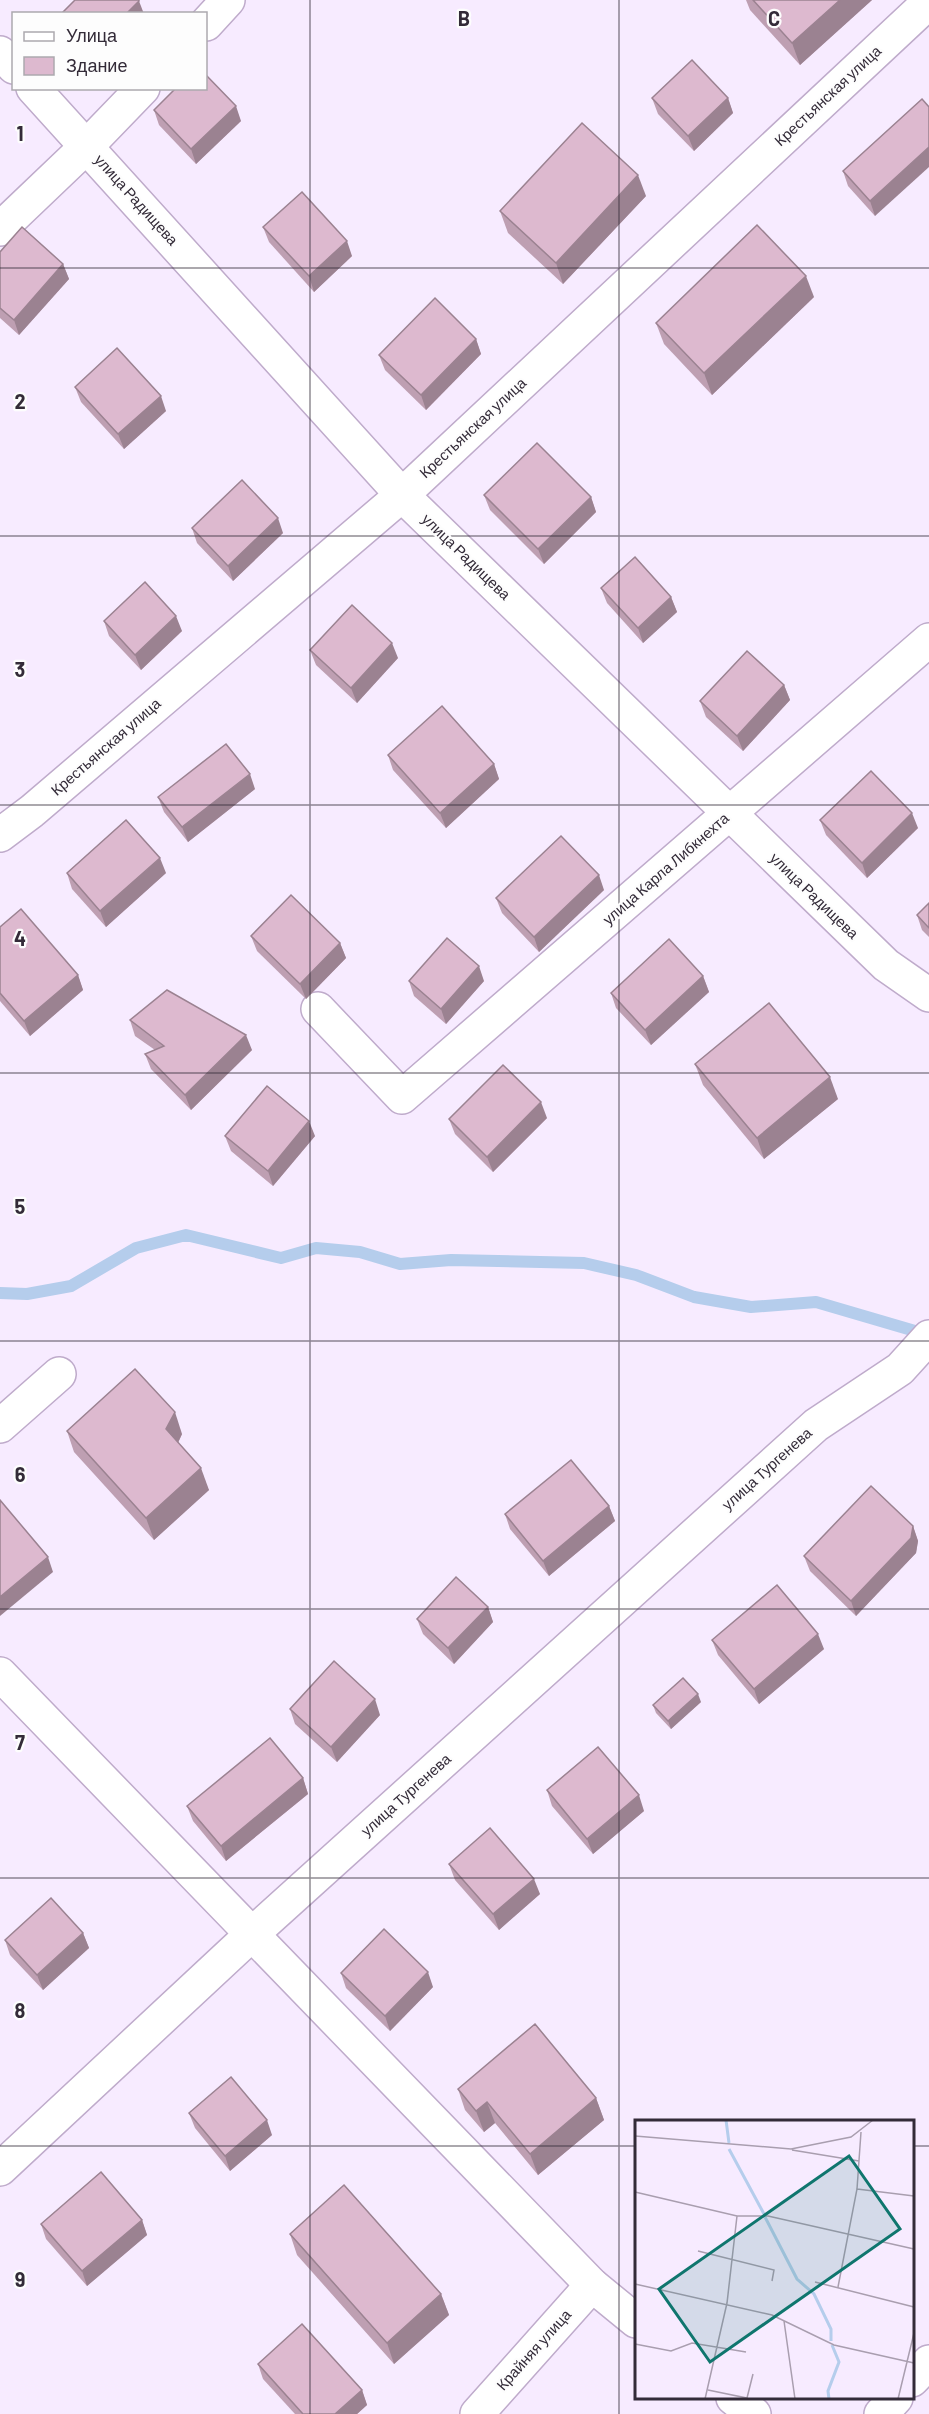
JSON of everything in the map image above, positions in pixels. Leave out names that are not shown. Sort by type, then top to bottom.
[{"type":"street","points":[[207,23],[228,0]]},
{"type":"street","name":"Крестьянская улица","points":[[0,835],[32,811],[402,495],[929,2]]},
{"type":"street","points":[[0,53],[12,65]]},
{"type":"street","name":"улица Радищева","points":[[35,90],[402,495],[886,965],[929,995]]},
{"type":"street","points":[[0,228],[87,147],[141,90]]},
{"type":"street","name":"улица Карла Либкнехта","points":[[318,1009],[402,1097],[929,640]]},
{"type":"street","name":"улица Тургенева","points":[[0,2169],[250,1935],[816,1425],[900,1370],[929,1337]]},
{"type":"street","points":[[0,1426],[59,1374]]},
{"type":"street","points":[[0,1674],[250,1935],[592,2285],[635,2320]]},
{"type":"street","name":"Крайняя улица","points":[[477,2414],[592,2285]]},
{"type":"street","points":[[914,2378],[929,2362]]},
{"type":"street","points":[[735,2399],[754,2414]]},
{"type":"street","points":[[881,2414],[894,2399]]},
{"type":"building","points":[[75,0],[139,0],[128,12],[63,12]]},
{"type":"building","points":[[753,0],[840,0],[792,43]]},
{"type":"building","points":[[692,60],[728,98],[688,136],[652,98]]},
{"type":"building","points":[[207,76],[236,106],[191,149],[154,110],[174,90],[207,90]]},
{"type":"building","points":[[922,99],[929,107],[929,147],[870,201],[843,171]]},
{"type":"building","points":[[582,123],[638,175],[556,263],[500,211]]},
{"type":"building","points":[[302,192],[347,241],[309,276],[263,227]]},
{"type":"building","points":[[757,225],[806,276],[704,373],[656,323]]},
{"type":"building","points":[[22,227],[63,264],[14,320],[0,308],[0,252]]},
{"type":"building","points":[[435,298],[476,339],[421,395],[379,355]]},
{"type":"building","points":[[117,348],[161,396],[118,434],[75,387]]},
{"type":"building","points":[[537,443],[591,497],[538,549],[484,495]]},
{"type":"building","points":[[242,480],[278,518],[228,566],[192,528]]},
{"type":"building","points":[[635,557],[671,597],[638,628],[601,588]]},
{"type":"building","points":[[145,582],[176,616],[135,655],[104,621]]},
{"type":"building","points":[[352,605],[392,643],[351,688],[310,650]]},
{"type":"building","points":[[747,651],[784,685],[737,736],[700,701]]},
{"type":"building","points":[[442,706],[494,764],[440,813],[388,755]]},
{"type":"building","points":[[226,744],[250,774],[182,827],[158,797]]},
{"type":"building","points":[[871,771],[912,813],[862,863],[820,820]]},
{"type":"building","points":[[126,820],[160,858],[100,911],[67,873]]},
{"type":"building","points":[[561,836],[599,875],[534,937],[496,898]]},
{"type":"building","points":[[291,895],[340,943],[300,984],[251,936]]},
{"type":"building","points":[[929,903],[929,928],[917,915]]},
{"type":"building","points":[[21,909],[78,975],[24,1021],[0,993],[0,927]]},
{"type":"building","points":[[447,938],[479,966],[441,1009],[409,981]]},
{"type":"building","points":[[669,939],[703,976],[645,1030],[611,993]]},
{"type":"building","points":[[167,990],[246,1035],[185,1095],[145,1054],[164,1046],[130,1020]]},
{"type":"building","points":[[769,1003],[830,1077],[757,1138],[695,1064]]},
{"type":"building","points":[[503,1065],[541,1102],[487,1157],[449,1119]]},
{"type":"building","points":[[267,1086],[309,1121],[268,1171],[225,1136]]},
{"type":"building","points":[[135,1369],[175,1412],[166,1429],[201,1468],[146,1518],[67,1431]]},
{"type":"building","points":[[571,1460],[609,1506],[543,1561],[505,1514]]},
{"type":"building","points":[[871,1486],[913,1526],[911,1538],[851,1601],[804,1556]]},
{"type":"building","points":[[0,1500],[48,1557],[0,1597]]},
{"type":"building","points":[[456,1577],[488,1607],[448,1648],[417,1619]]},
{"type":"building","points":[[777,1585],[818,1634],[754,1689],[712,1640]]},
{"type":"building","points":[[334,1661],[375,1699],[331,1747],[290,1709]]},
{"type":"building","points":[[683,1678],[698,1694],[668,1721],[653,1705]]},
{"type":"building","points":[[270,1738],[303,1778],[221,1846],[187,1806]]},
{"type":"building","points":[[598,1747],[639,1795],[587,1839],[547,1790]]},
{"type":"building","points":[[490,1828],[534,1879],[493,1914],[449,1864]]},
{"type":"building","points":[[51,1898],[83,1933],[37,1975],[5,1940]]},
{"type":"building","points":[[384,1929],[428,1972],[385,2016],[341,1973]]},
{"type":"building","points":[[535,2024],[596,2098],[530,2154],[487,2102],[476,2111],[458,2089]]},
{"type":"building","points":[[231,2077],[267,2120],[225,2156],[189,2113]]},
{"type":"building","points":[[101,2172],[142,2220],[82,2271],[41,2224]]},
{"type":"building","points":[[344,2185],[441,2294],[387,2343],[290,2234]]},
{"type":"building","points":[[302,2324],[362,2390],[335,2414],[303,2414],[258,2364]]},
{"type":"waterway","points":[[0,1293],[27,1294],[71,1286],[136,1248],[186,1235],[281,1258],[316,1248],[360,1252],[400,1264],[451,1260],[584,1263],[636,1275],[694,1297],[751,1307],[816,1302],[915,1331]]}]
